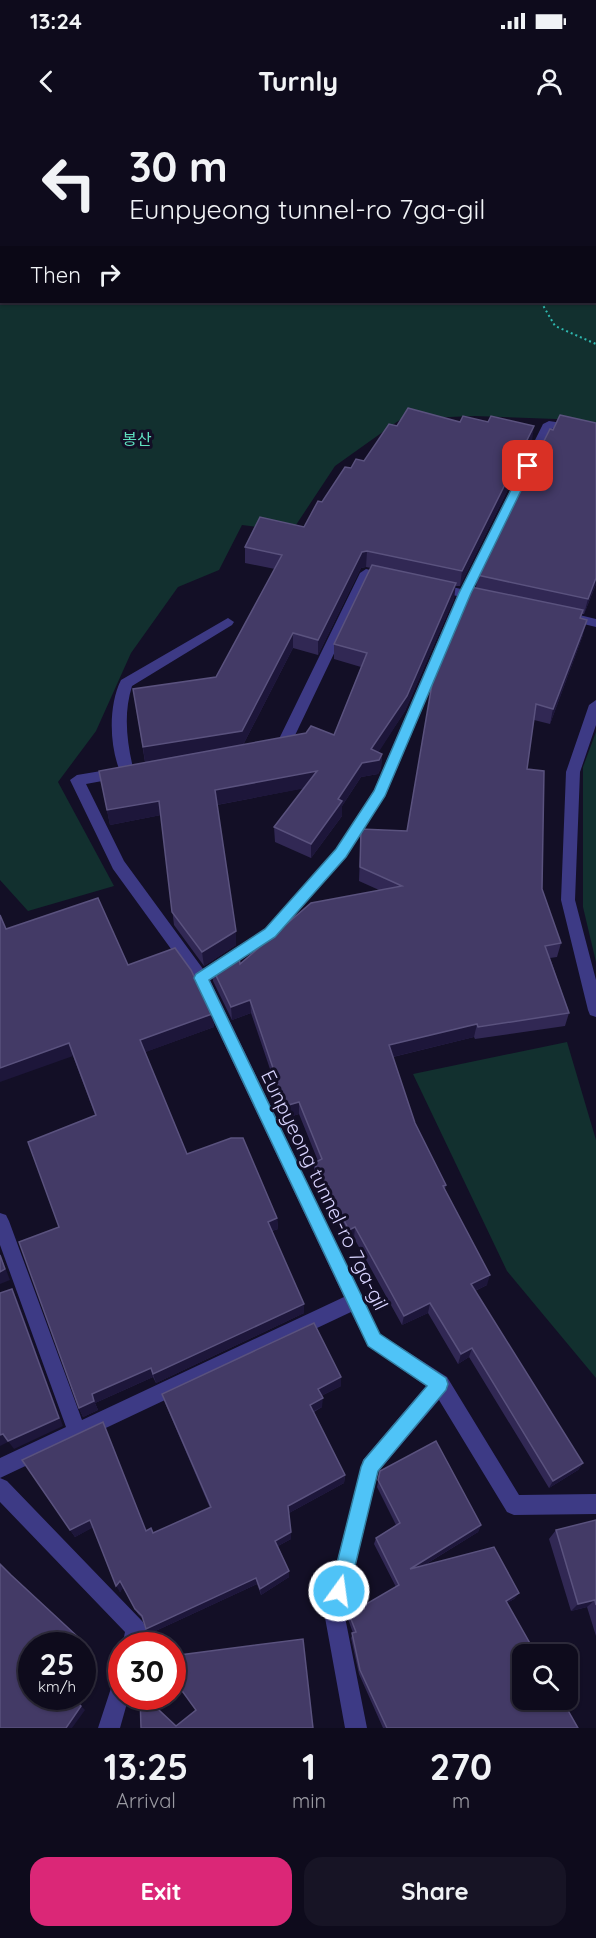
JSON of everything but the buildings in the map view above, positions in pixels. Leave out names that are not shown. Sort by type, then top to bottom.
[{"type":"street","points":[[201,978],[270,933],[341,853],[380,792],[465,593],[549,424],[596,431]]},
{"type":"street","points":[[261,749],[283,746],[366,573],[399,580]]},
{"type":"street","points":[[421,584],[508,603]]},
{"type":"street","points":[[552,613],[596,623]]},
{"type":"street","name":"Eunpyeong tunnel-ro 7ga-gil","points":[[228,622],[126,683],[120,699],[119,741],[133,771],[77,780],[118,865],[201,978],[374,1340],[440,1384],[514,1505],[596,1504]]},
{"type":"street","points":[[596,705],[573,772],[568,900],[596,1010]]},
{"type":"street","points":[[0,1221],[16,1288],[77,1432]]},
{"type":"street","points":[[0,1468],[355,1301]]},
{"type":"street","points":[[356,1728],[334,1612],[370,1467],[440,1384]]},
{"type":"street","points":[[0,1488],[136,1629],[135,1632]]},
{"type":"street","points":[[109,1728],[114,1710]]},
{"type":"path","points":[[542,303],[555,326],[596,344]]},
{"type":"green space","name":"봉산","points":[[0,303],[596,303],[596,426],[556,419],[474,416],[401,419],[335,466],[292,531],[242,525],[219,570],[178,587],[131,653],[96,731],[58,782],[114,886],[28,911],[0,880]]},
{"type":"green space","points":[[596,732],[596,962],[583,907],[583,767]]},
{"type":"green space","points":[[567,1042],[596,1140],[596,1378],[507,1271],[413,1074]]},
{"type":"route","points":[[339,1591],[370,1467],[440,1384],[374,1340],[201,978],[270,933],[341,853],[380,792],[465,593],[528,466]]}]
